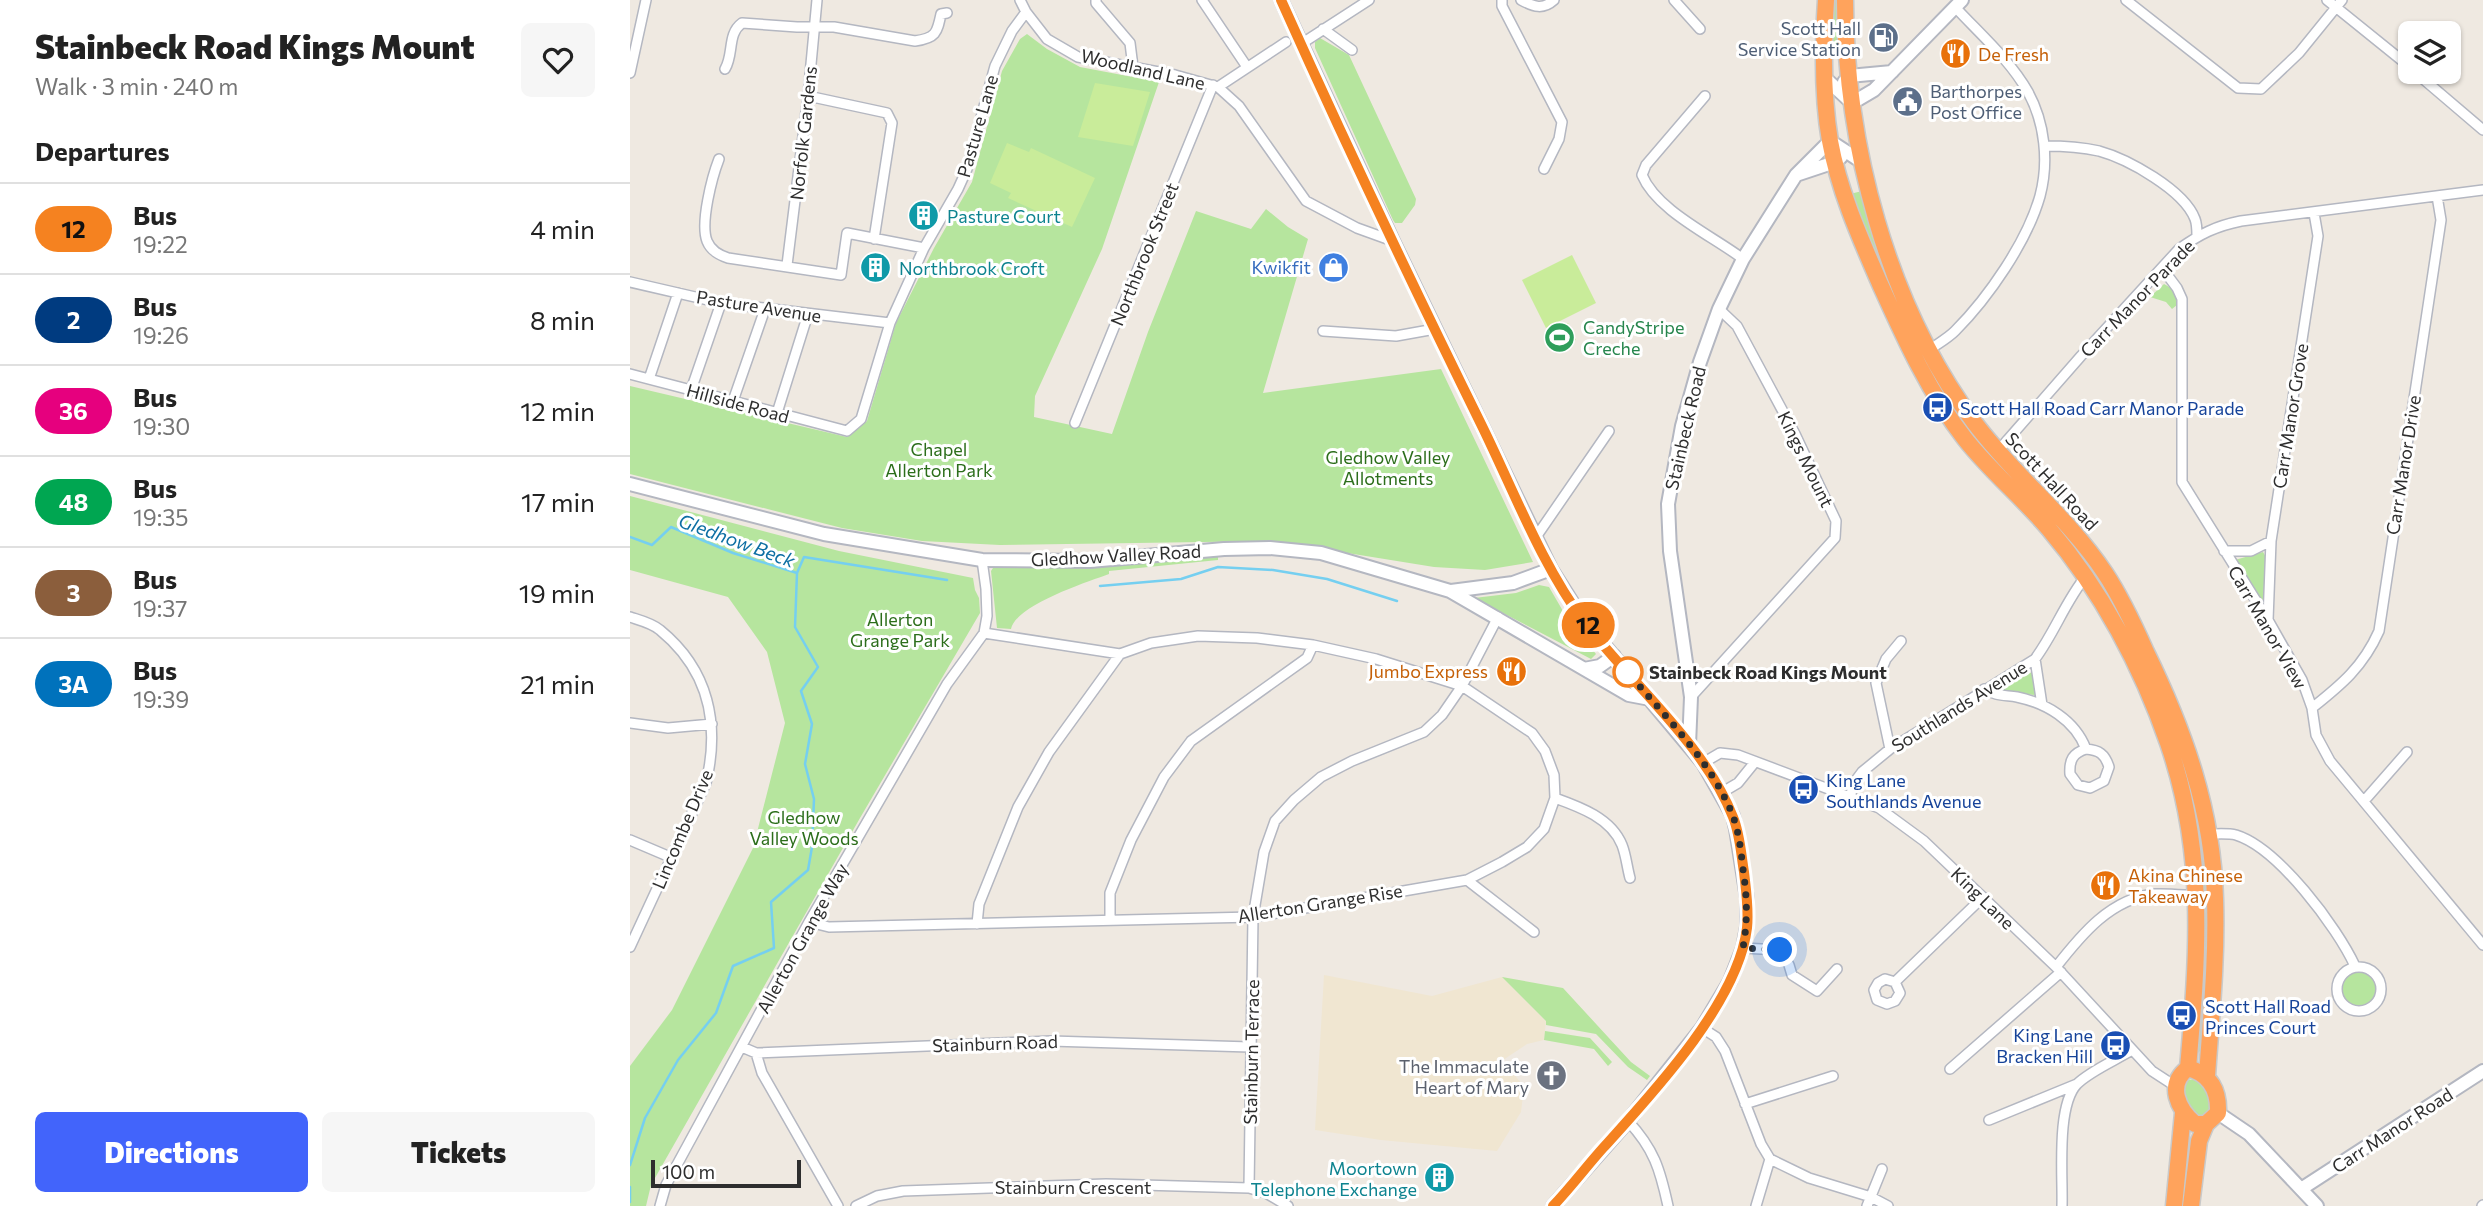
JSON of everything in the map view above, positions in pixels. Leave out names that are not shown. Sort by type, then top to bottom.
[{"type":"highway","name":"Scott Hall Road","points":[[1826,0],[1825,78],[1830,141],[1841,157],[1846,203],[1901,330],[1938,399],[1984,463],[2048,528],[2086,576],[2121,637],[2168,742],[2182,789],[2198,897],[2197,982],[2189,1068]]},
{"type":"highway","name":"Scott Hall Road","points":[[1845,0],[1849,76],[1862,162],[1888,257],[1929,350],[1952,391],[1997,452],[2059,513],[2106,574],[2142,643],[2183,736],[2200,788],[2209,834],[2215,896],[2216,951],[2207,1076]]},
{"type":"highway","points":[[2191,1206],[2199,1141],[2212,1119],[2218,1102],[2207,1076],[2189,1068],[2182,1073],[2175,1086],[2183,1113],[2195,1124],[2212,1119]]},
{"type":"highway","points":[[2174,1206],[2183,1113]]},
{"type":"street","points":[[630,73],[646,0]]},
{"type":"street","name":"Norfolk Gardens","points":[[787,265],[817,0]]},
{"type":"street","name":"Woodland Lane","points":[[1020,0],[1047,39],[1078,57],[1216,86],[1239,106],[1306,201],[1357,228],[1393,241]]},
{"type":"street","points":[[1096,0],[1130,43],[1133,67]]},
{"type":"street","points":[[1202,0],[1247,67]]},
{"type":"street","points":[[1281,0],[1393,241],[1551,569],[1584,621],[1703,763],[1721,793],[1736,829],[1747,898],[1747,926],[1743,948],[1730,981],[1702,1028],[1628,1121],[1553,1206]]},
{"type":"street","points":[[1301,44],[1369,0]]},
{"type":"street","points":[[1502,0],[1502,6],[1562,122],[1559,139],[1544,169]]},
{"type":"street","points":[[1521,0],[1534,7],[1547,6],[1554,0]]},
{"type":"street","points":[[1674,0],[1700,29]]},
{"type":"street","points":[[2126,0],[2238,88],[2262,89],[2278,75],[2339,4]]},
{"type":"street","points":[[2327,0],[2339,4],[2398,56]]},
{"type":"street","points":[[1825,78],[1852,103],[1874,90],[1958,4],[2011,67],[2028,93],[2039,118],[2045,146],[2040,196],[2022,239],[1975,308],[1953,333],[1929,350]]},
{"type":"street","name":"Pasture Lane","points":[[847,431],[861,419],[890,323],[924,248],[967,169],[995,66],[1012,31],[1026,12]]},
{"type":"street","points":[[725,69],[730,57],[733,33],[742,23],[834,27],[915,41],[928,39],[937,32],[941,14],[947,13]]},
{"type":"street","points":[[1323,29],[1352,50]]},
{"type":"street","points":[[1216,86],[1286,42]]},
{"type":"street","points":[[1827,105],[1849,76],[1893,72]]},
{"type":"street","points":[[2429,84],[2483,130]]},
{"type":"street","name":"Northbrook Street","points":[[1075,423],[1216,86]]},
{"type":"street","points":[[808,96],[887,113],[892,123],[874,239]]},
{"type":"street","points":[[1705,96],[1646,166],[1642,175],[1647,187],[1695,229],[1723,244],[1743,259]]},
{"type":"street","points":[[1796,175],[1841,157],[1856,136]]},
{"type":"street","name":"Stainbeck Road","points":[[1689,745],[1692,697],[1670,551],[1668,504],[1682,426],[1700,362],[1719,309],[1743,259],[1796,175],[1830,141]]},
{"type":"street","points":[[2045,146],[2067,146],[2100,152],[2146,171],[2187,206],[2195,219],[2197,236]]},
{"type":"street","points":[[1841,157],[1862,162]]},
{"type":"street","points":[[719,159],[713,175],[705,230],[711,248],[728,258],[841,275],[847,233],[924,248]]},
{"type":"street","name":"Carr Manor Parade","points":[[1997,452],[2179,249],[2197,236],[2216,226],[2241,221],[2483,190]]},
{"type":"street","name":"Carr Manor Drive","points":[[2312,708],[2345,682],[2371,649],[2379,632],[2441,220],[2437,196]]},
{"type":"street","name":"Carr Manor Grove","points":[[2268,620],[2271,541],[2318,236],[2314,213]]},
{"type":"street","name":"Carr Manor View","points":[[2162,268],[2182,299],[2182,482],[2302,680],[2312,708],[2316,735],[2330,761],[2483,945]]},
{"type":"street","name":"Pasture Avenue","points":[[631,284],[721,303],[890,323]]},
{"type":"street","points":[[649,379],[678,293]]},
{"type":"street","points":[[691,390],[721,303]]},
{"type":"street","points":[[733,401],[765,309]]},
{"type":"street","name":"Kings Mount","points":[[1692,697],[1835,538],[1836,530],[1836,522],[1795,434],[1737,326],[1719,309]]},
{"type":"street","points":[[777,413],[808,314]]},
{"type":"street","points":[[1323,331],[1396,336],[1435,329]]},
{"type":"street","name":"Hillside Road","points":[[630,374],[847,431]]},
{"type":"street","points":[[1536,537],[1609,431]]},
{"type":"street","name":"Gledhow Valley Road","points":[[630,484],[824,534],[982,561],[1090,561],[1223,549],[1270,548],[1321,553],[1450,591],[1629,695],[1650,699]]},
{"type":"street","points":[[2224,551],[2251,551],[2271,541]]},
{"type":"street","points":[[977,924],[979,904],[1018,807],[1049,752],[1120,654],[984,633],[987,616],[982,561]]},
{"type":"street","points":[[1450,591],[1513,583],[1551,569]]},
{"type":"street","name":"Southlands Avenue","points":[[1850,796],[1862,772],[1889,749],[2035,659],[2051,638],[2071,594],[2086,576]]},
{"type":"street","name":"Lincombe Drive","points":[[630,617],[659,628],[692,664],[708,701],[713,755],[706,783],[630,947]]},
{"type":"street","name":"Stainburn Terrace","points":[[1249,1188],[1254,917],[1264,852],[1275,821],[1321,777],[1352,761],[1424,732],[1442,715],[1462,686],[1498,617]]},
{"type":"street","name":"Allerton Grange Way","points":[[660,1206],[666,1185],[808,922],[947,684],[984,633]]},
{"type":"street","name":"Allerton Grange Rise","points":[[808,922],[829,927],[1254,917],[1467,880],[1527,848],[1544,829],[1555,798],[1554,775],[1545,751],[1532,733],[1462,686],[1376,659],[1313,645],[1257,638],[1198,636],[1150,643],[1120,654]]},
{"type":"street","points":[[1889,749],[1875,682],[1886,659],[1900,641]]},
{"type":"street","points":[[1110,920],[1110,893],[1130,839],[1164,777],[1191,741],[1307,658],[1313,645]]},
{"type":"street","points":[[1584,668],[1600,666],[1614,656]]},
{"type":"street","points":[[2035,659],[2042,705]]},
{"type":"street","points":[[1984,690],[2042,705],[2077,731],[2086,749]]},
{"type":"street","points":[[630,723],[668,729],[712,724]]},
{"type":"street","points":[[2086,749],[2102,753],[2109,767],[2104,781],[2090,788],[2078,785],[2070,774],[2072,758],[2086,749]]},
{"type":"street","points":[[2364,800],[2407,752]]},
{"type":"street","name":"King Lane","points":[[1703,763],[1720,753],[1738,755],[1879,808],[1924,841],[2059,970],[2152,1071],[2175,1086]]},
{"type":"street","points":[[1721,793],[1738,783],[1755,762]]},
{"type":"street","points":[[1555,798],[1580,807],[1602,820],[1611,829],[1622,844],[1630,878]]},
{"type":"street","points":[[2209,834],[2235,835],[2262,850],[2297,882],[2346,947],[2355,966]]},
{"type":"street","points":[[630,840],[670,857]]},
{"type":"street","points":[[1467,880],[1534,932]]},
{"type":"street","points":[[1950,1069],[2059,970],[2082,933],[2118,906],[2155,894],[2215,896]]},
{"type":"street","points":[[1895,982],[1983,897]]},
{"type":"street","points":[[1743,948],[1780,950],[1792,975],[1817,991],[1837,969]]},
{"type":"street","points":[[2355,966],[2373,971],[2380,980],[2378,1000],[2369,1009],[2356,1011],[2346,1008],[2338,998],[2336,988],[2339,978],[2344,971],[2355,966]]},
{"type":"street","points":[[1702,1028],[1721,1043],[1761,1144],[1770,1159],[1869,1202],[1888,1206]]},
{"type":"street","name":"Stainburn Road","points":[[742,1047],[755,1053],[1051,1041],[1250,1047]]},
{"type":"street","points":[[1989,1121],[2077,1084],[2132,1050]]},
{"type":"street","points":[[755,1053],[762,1073],[838,1206]]},
{"type":"street","name":"Carr Manor Road","points":[[2301,1189],[2483,1072]]},
{"type":"street","points":[[1745,1104],[1833,1076]]},
{"type":"street","points":[[2062,1206],[2066,1110],[2070,1095],[2077,1084]]},
{"type":"street","points":[[2212,1119],[2249,1134],[2317,1206]]},
{"type":"street","points":[[1628,1121],[1646,1140],[1655,1158],[1668,1206]]},
{"type":"street","points":[[1756,1206],[1770,1159]]},
{"type":"street","points":[[1869,1202],[1882,1169]]},
{"type":"street","name":"Stainburn Crescent","points":[[856,1206],[877,1196],[926,1189],[1106,1184],[1249,1188],[1266,1193],[1288,1206]]},
{"type":"shaded area","points":[[1324,975],[1432,996],[1502,977],[1546,1021],[1544,1040],[1527,1044],[1503,1060],[1524,1087],[1521,1112],[1497,1151],[1381,1140],[1315,1130]]},
{"type":"green space","points":[[1831,0],[1838,0],[1838,47],[1830,47]]},
{"type":"green space","points":[[1027,34],[1047,49],[1080,67],[1159,82],[1102,249],[1035,396],[1034,417],[1112,434],[1148,332],[1196,211],[1251,229],[1266,209],[1308,239],[1263,393],[1441,369],[1533,562],[1485,570],[1434,567],[1273,541],[1000,545],[922,541],[842,528],[630,474],[630,386],[847,437],[867,421],[896,323],[934,248],[972,182],[1002,71],[1020,39]]},
{"type":"green space","points":[[1320,38],[1349,55],[1416,199],[1415,205],[1402,223],[1395,223],[1393,220],[1315,48],[1315,42]]},
{"type":"green space","points":[[1095,83],[1150,92],[1133,146],[1078,137]]},
{"type":"green space","points":[[1007,143],[1029,152],[1031,148],[1095,178],[1072,227],[1008,198],[1011,193],[990,183]]},
{"type":"green space","points":[[1862,191],[1894,285],[1888,287],[1850,194]]},
{"type":"green space","points":[[1572,255],[1596,303],[1546,328],[1522,280]]},
{"type":"green space","points":[[2164,284],[2175,295],[2177,305],[2172,309],[2166,302],[2150,297]]},
{"type":"green space","name":"CandyStripe Creche","points":[[1568,323],[1576,340],[1551,351],[1544,334]]},
{"type":"green space","name":"Gledhow Valley Woods","points":[[630,496],[839,551],[973,578],[980,613],[651,1185],[646,1206],[630,1206],[630,1066],[672,1010],[753,848],[785,723],[767,652],[728,597],[630,570]]},
{"type":"green space","points":[[2263,552],[2266,557],[2264,599],[2260,601],[2235,560]]},
{"type":"green space","points":[[1218,555],[1218,560],[1109,571],[1109,574],[1038,603],[1025,611],[1011,629],[997,628],[991,571],[993,568],[1111,565]]},
{"type":"green space","points":[[1539,585],[1549,587],[1567,618],[1596,654],[1591,659],[1474,598],[1516,593]]},
{"type":"green space","points":[[2032,672],[2035,695],[2002,691],[2001,689]]},
{"type":"green space","points":[[2200,824],[2208,889],[2205,890],[2202,887],[2196,825]]},
{"type":"green space","points":[[2206,906],[2209,939],[2202,1052],[2196,1051]]},
{"type":"green space","points":[[2359,971],[2371,977],[2377,989],[2371,1001],[2359,1007],[2347,1001],[2341,989],[2347,977]]},
{"type":"green space","points":[[1502,977],[1563,988],[1631,1062],[1650,1076],[1647,1080],[1628,1067],[1596,1034],[1546,1025],[1546,1021]]},
{"type":"green space","points":[[1545,1031],[1590,1038],[1612,1062],[1608,1066],[1594,1049],[1544,1040]]},
{"type":"green space","points":[[2195,1079],[2205,1089],[2210,1102],[2209,1111],[2202,1116],[2189,1113],[2181,1085],[2187,1080]]},
{"type":"waterway","name":"Gledhow Beck","points":[[630,537],[652,545],[671,527],[733,553],[797,573],[795,627],[818,667],[801,691],[812,724],[805,764],[814,799],[808,870],[771,902],[774,948],[733,966],[716,1013],[678,1060],[645,1118],[630,1165]]},
{"type":"waterway","points":[[797,573],[804,557],[947,580]]},
{"type":"waterway","points":[[1100,586],[1181,579],[1218,567],[1273,570],[1327,579],[1397,601]]},
{"type":"waterway","name":"Gledhow Beck","points":[[630,1187],[630,1202]]},
{"type":"bus line","name":"12","points":[[1281,0],[1455,372],[1551,569],[1584,621],[1703,763],[1733,816],[1736,829],[1747,898],[1747,926],[1743,948],[1730,981],[1702,1028],[1628,1121],[1553,1206]]},
{"type":"place","name":"Scott Hall Service Station","points":[[1884,38]]},
{"type":"place","name":"De Fresh","points":[[1955,54]]},
{"type":"place","name":"Barthorpes Post Office","points":[[1907,101]]},
{"type":"place","name":"Pasture Court","points":[[924,216]]},
{"type":"place","name":"Kwikfit","points":[[1334,267]]},
{"type":"place","name":"Northbrook Croft","points":[[876,268]]},
{"type":"place","name":"CandyStripe Creche","points":[[1560,337]]},
{"type":"place","name":"Scott Hall Road Carr Manor Parade","points":[[1937,408]]},
{"type":"place","name":"Jumbo Express","points":[[1511,671]]},
{"type":"place","name":"Stainbeck Road Kings Mount","points":[[1628,672]]},
{"type":"place","name":"King Lane Southlands Avenue","points":[[1803,790]]},
{"type":"place","name":"Akina Chinese Takeaway","points":[[2105,885]]},
{"type":"place","name":"Scott Hall Road Princes Court","points":[[2182,1016]]},
{"type":"place","name":"King Lane Bracken Hill","points":[[2116,1045]]},
{"type":"place","name":"The Immaculate Heart of Mary","points":[[1552,1076]]},
{"type":"place","name":"Moortown Telephone Exchange","points":[[1440,1178]]},
{"type":"route","points":[[1628,672],[1626,670],[1703,763],[1733,816],[1747,898],[1747,926],[1743,948],[1780,950]]},
{"type":"park label","name":"Chapel Allerton Park","points":[[939,459]]},
{"type":"park label","name":"Gledhow Valley Allotments","points":[[1388,468]]},
{"type":"park label","name":"Allerton Grange Park","points":[[900,629]]}]
